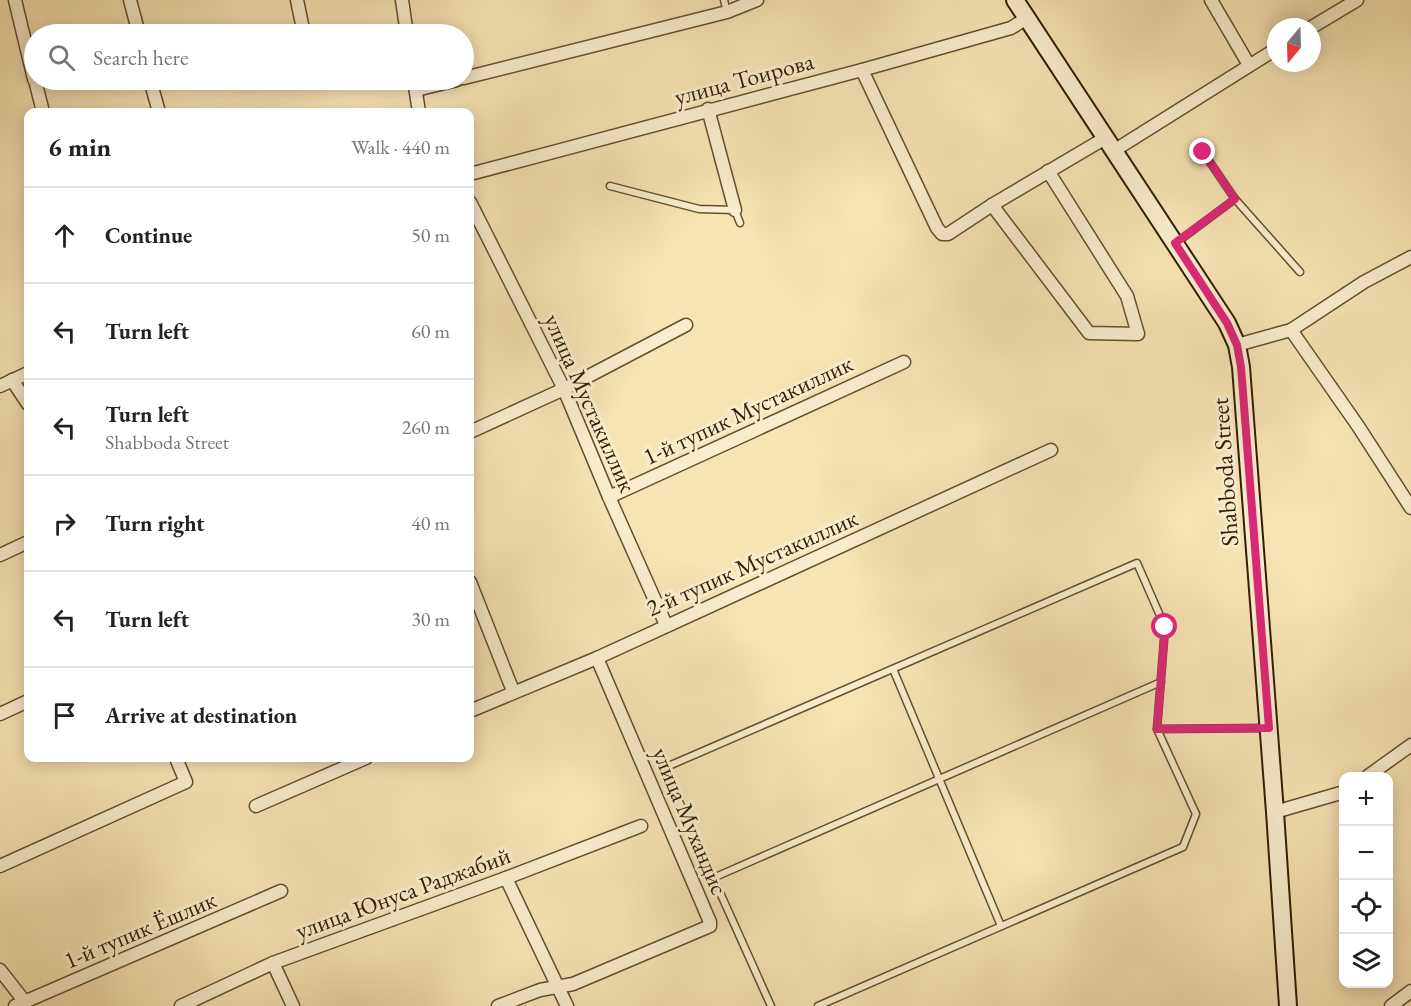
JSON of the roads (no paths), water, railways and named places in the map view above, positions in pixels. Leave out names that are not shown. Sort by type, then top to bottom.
[{"type":"street","points":[[15,0],[24,36]]},
{"type":"street","points":[[130,0],[136,24]]},
{"type":"street","points":[[297,0],[302,24]]},
{"type":"street","points":[[402,0],[406,24]]},
{"type":"street","points":[[474,75],[725,6],[757,0]]},
{"type":"street","name":"Shabboda Street","points":[[1015,0],[1227,323],[1237,345],[1241,367],[1269,728],[1288,1006]]},
{"type":"street","points":[[1211,0],[1249,65]]},
{"type":"street","points":[[1321,22],[1357,0]]},
{"type":"street","name":"улица Тоирова","points":[[474,173],[862,70],[1011,28],[1027,18]]},
{"type":"street","points":[[862,70],[937,228],[942,234],[948,234],[1048,171],[1111,144],[1267,54]]},
{"type":"street","points":[[38,90],[42,108]]},
{"type":"street","points":[[153,90],[158,108]]},
{"type":"street","points":[[416,90],[418,108]]},
{"type":"street","points":[[708,109],[735,210]]},
{"type":"street","points":[[992,205],[1089,333],[1138,334],[1127,296],[1048,171]]},
{"type":"street","name":"улица Мустакиллик","points":[[474,210],[564,389],[666,625]]},
{"type":"street","points":[[1237,345],[1291,330],[1364,282],[1411,257]]},
{"type":"street","points":[[474,430],[564,389],[686,325]]},
{"type":"street","points":[[1291,330],[1358,426],[1411,508]]},
{"type":"street","name":"1-й тупик Мустакиллик","points":[[609,497],[904,362]]},
{"type":"street","points":[[0,386],[24,375]]},
{"type":"street","points":[[12,380],[24,398]]},
{"type":"street","name":"2-й тупик Мустакиллик","points":[[474,709],[597,658],[1051,450]]},
{"type":"street","points":[[0,555],[24,544]]},
{"type":"street","points":[[474,592],[513,691]]},
{"type":"street","name":"улица Мухандис","points":[[498,1006],[540,990],[573,984],[710,926],[597,658]]},
{"type":"street","points":[[0,714],[24,703]]},
{"type":"street","points":[[1375,772],[1411,745]]},
{"type":"street","points":[[0,866],[186,782],[178,762]]},
{"type":"street","points":[[256,806],[353,762]]},
{"type":"street","points":[[1275,812],[1339,793]]},
{"type":"street","name":"улица Юнуса Раджабий","points":[[181,1006],[273,963],[641,826]]},
{"type":"street","points":[[506,878],[567,1006]]},
{"type":"street","name":"1-й тупик Ёшлик","points":[[20,1004],[281,891]]},
{"type":"street","points":[[273,963],[293,1006]]},
{"type":"street","points":[[0,970],[20,1004]]},
{"type":"street","points":[[1391,1006],[1411,991]]},
{"type":"lane","points":[[1203,152],[1235,199],[1300,272]]},
{"type":"lane","points":[[610,186],[699,209],[735,210],[740,223]]},
{"type":"lane","points":[[1175,243],[1235,199]]},
{"type":"lane","points":[[771,1006],[664,768],[1137,563],[1165,627],[1157,729],[1196,814],[1183,847],[818,1006]]},
{"type":"lane","points":[[893,669],[1001,926]]},
{"type":"lane","points":[[713,878],[1161,682]]},
{"type":"lane","points":[[1157,729],[1269,728]]}]
